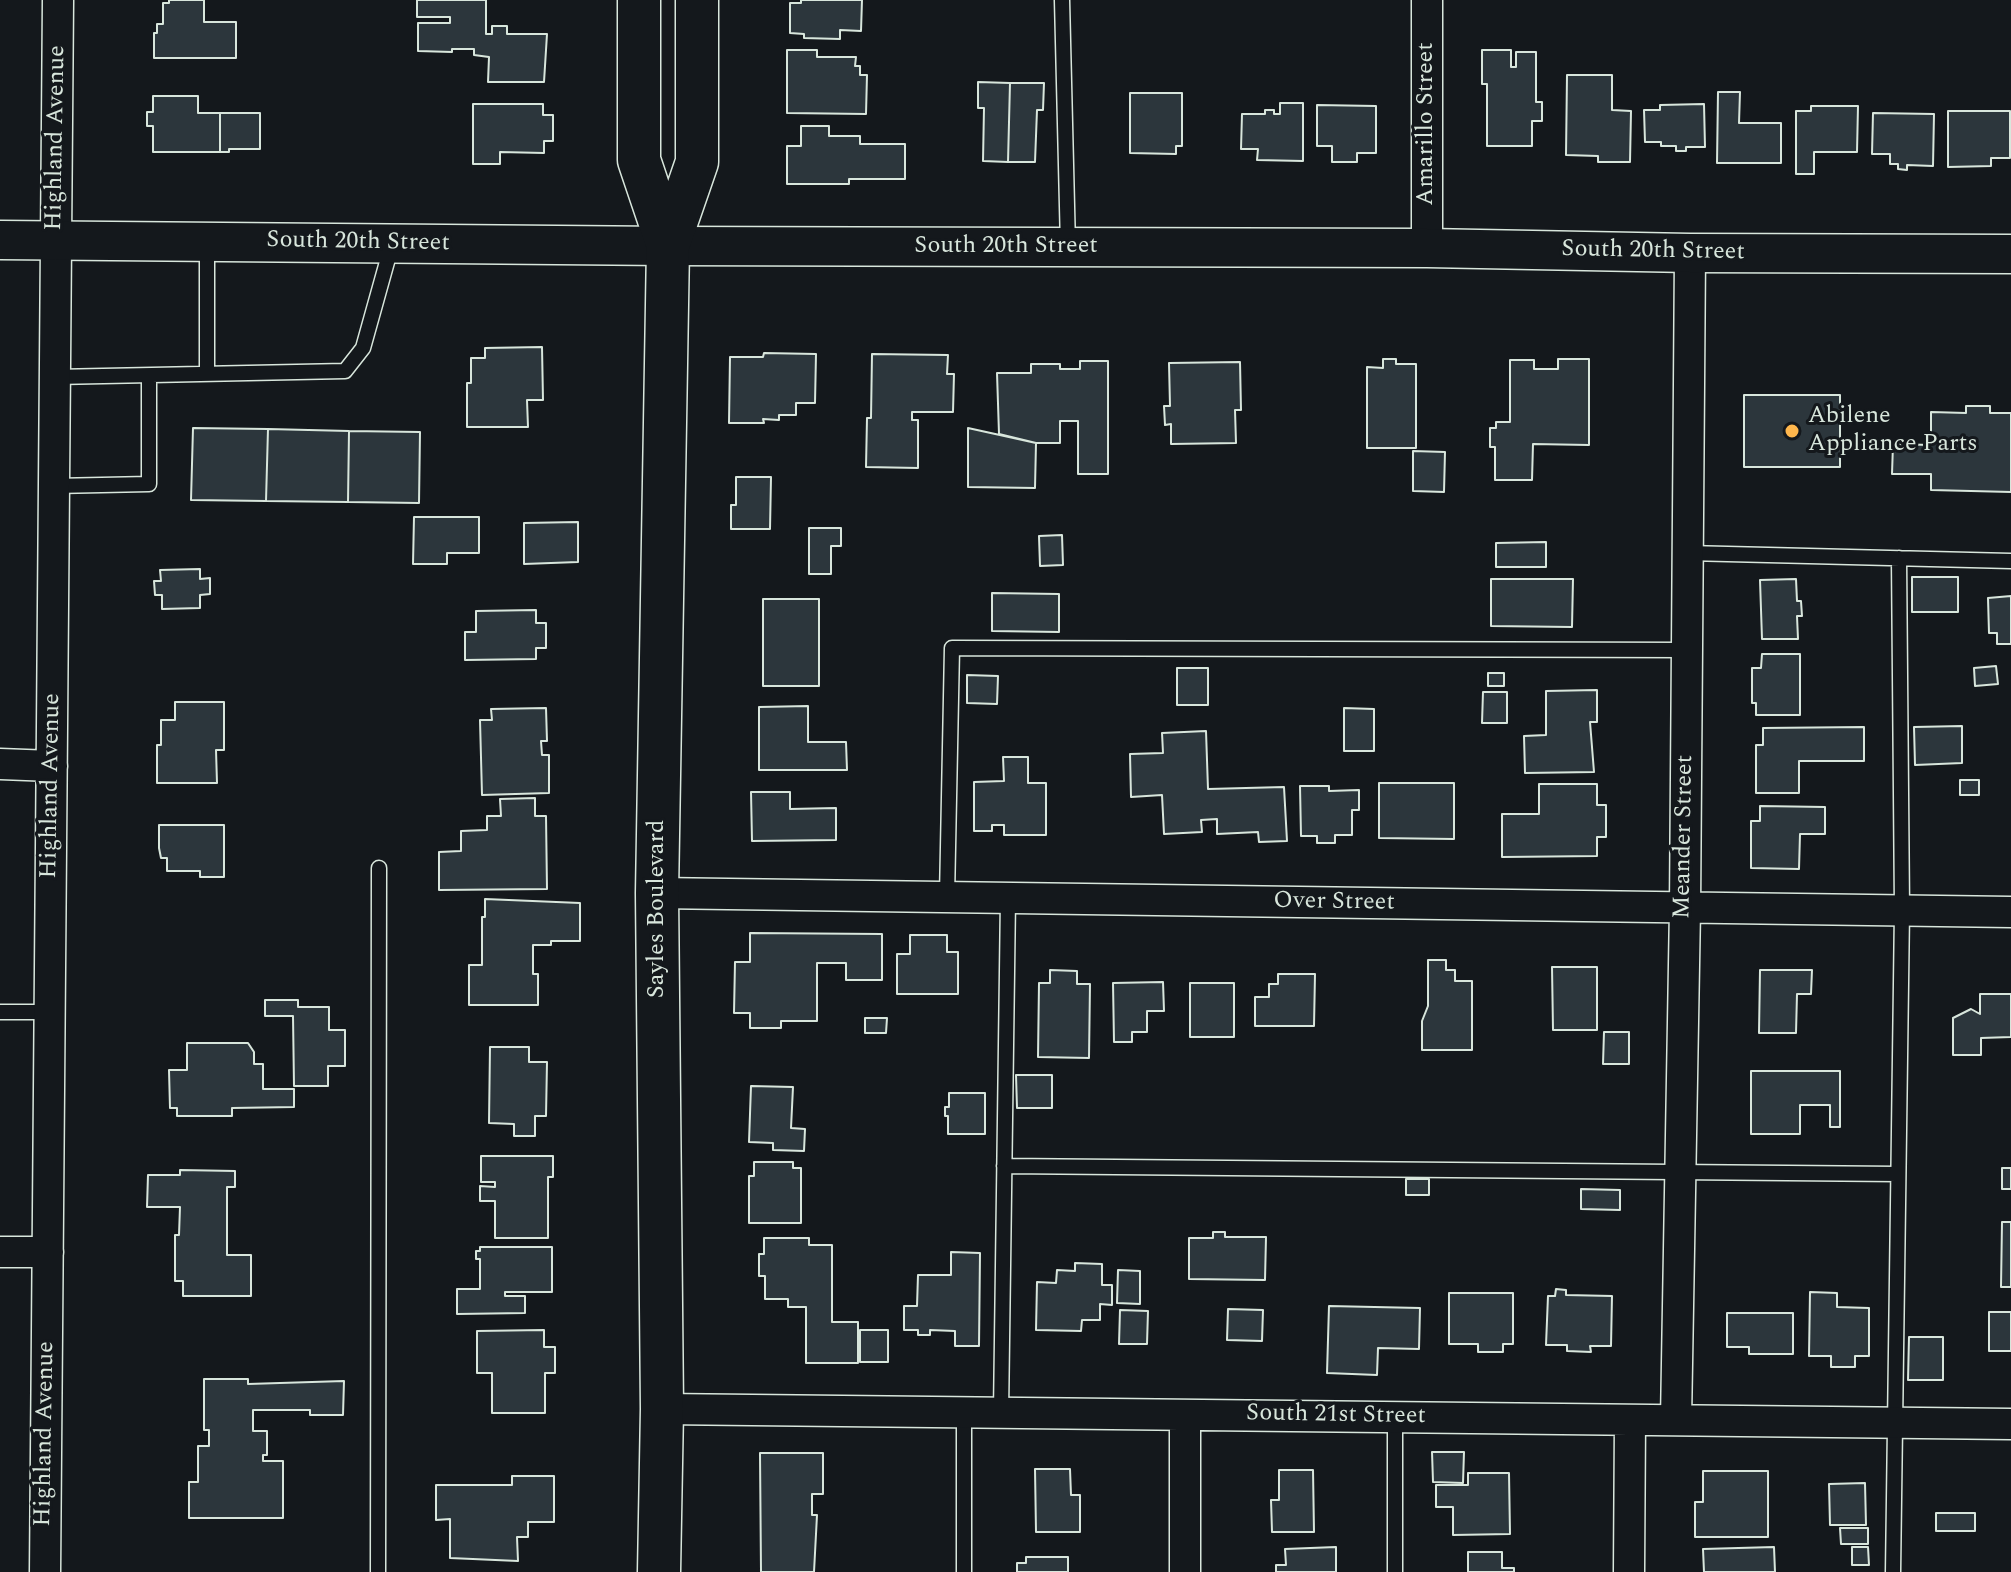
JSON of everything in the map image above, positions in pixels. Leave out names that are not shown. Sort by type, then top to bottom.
[{"type":"main road","name":"Sayles Boulevard","points":[[639,0],[639,160],[668,246]]},
{"type":"main road","name":"Sayles Boulevard","points":[[659,1572],[662,1409],[657,893],[668,246],[697,162],[697,0]]},
{"type":"street","name":"Highland Avenue","points":[[45,1572],[58,0]]},
{"type":"street","name":"Amarillo Street","points":[[1427,0],[1427,248]]},
{"type":"street","name":"South 20th Street","points":[[0,240],[2011,254]]},
{"type":"street","name":"Meander Street","points":[[1676,1420],[1685,908],[1690,253]]},
{"type":"street","points":[[0,764],[52,766]]},
{"type":"street","name":"Over Street","points":[[657,893],[2011,912]]},
{"type":"street","points":[[0,1252],[48,1252]]},
{"type":"street","name":"South 21st Street","points":[[662,1409],[2011,1424]]},
{"type":"street","points":[[1185,1415],[1185,1572]]},
{"type":"street","points":[[1629,1572],[1630,1420]]},
{"type":"lane","points":[[1062,0],[1068,247]]},
{"type":"lane","points":[[207,242],[207,374]]},
{"type":"lane","points":[[55,377],[345,371],[363,348],[392,243]]},
{"type":"lane","points":[[54,486],[149,484],[149,376]]},
{"type":"lane","points":[[1687,553],[2011,561]]},
{"type":"lane","points":[[1893,1572],[1902,910],[1899,558]]},
{"type":"lane","points":[[947,897],[952,648],[1687,650]]},
{"type":"lane","points":[[378,1572],[379,868]]},
{"type":"lane","points":[[1001,1413],[1008,898]]},
{"type":"lane","points":[[0,1012],[50,1012]]},
{"type":"lane","points":[[1004,1166],[1898,1174]]},
{"type":"lane","points":[[964,1412],[964,1572]]},
{"type":"lane","points":[[1395,1417],[1395,1572]]},
{"type":"building","points":[[169,0],[204,0],[204,22],[236,22],[236,58],[154,58],[154,33],[157,33],[157,24],[163,24],[163,3],[169,3]]},
{"type":"building","points":[[417,0],[486,0],[486,34],[492,34],[492,26],[507,26],[507,34],[547,34],[544,82],[488,82],[489,57],[474,55],[474,49],[418,51],[418,23],[450,23],[450,17],[417,17]]},
{"type":"building","points":[[801,0],[862,0],[861,31],[840,30],[840,39],[804,38],[804,34],[790,33],[790,3],[801,3]]},
{"type":"building","points":[[787,50],[817,50],[817,57],[856,57],[855,66],[860,66],[860,75],[867,75],[866,114],[787,113]]},
{"type":"building","points":[[1482,50],[1511,50],[1511,67],[1516,67],[1516,52],[1536,52],[1536,102],[1542,102],[1542,121],[1532,121],[1532,146],[1487,146],[1487,84],[1482,84]]},
{"type":"building","points":[[1567,75],[1612,75],[1612,110],[1631,111],[1630,162],[1598,162],[1598,156],[1566,155]]},
{"type":"building","points":[[978,82],[1010,83],[1008,162],[983,161],[984,108],[978,108]]},
{"type":"building","points":[[1010,83],[1044,83],[1043,110],[1037,110],[1035,162],[1008,162]]},
{"type":"building","points":[[1718,92],[1740,92],[1739,123],[1781,123],[1781,163],[1717,163]]},
{"type":"building","points":[[1130,93],[1182,93],[1182,146],[1176,146],[1176,154],[1130,153]]},
{"type":"building","points":[[153,96],[198,96],[198,113],[220,113],[220,152],[153,152],[153,126],[147,126],[147,112],[153,112]]},
{"type":"building","points":[[1280,103],[1303,103],[1303,161],[1257,160],[1258,149],[1241,149],[1242,114],[1265,114],[1265,110],[1274,110],[1274,114],[1280,114]]},
{"type":"building","points":[[473,104],[543,104],[543,115],[553,115],[553,141],[544,141],[544,153],[500,152],[500,164],[473,164]]},
{"type":"building","points":[[1704,104],[1705,147],[1686,147],[1686,151],[1676,151],[1676,146],[1645,142],[1644,110],[1660,110],[1660,105]]},
{"type":"building","points":[[1317,105],[1376,106],[1376,153],[1357,153],[1357,162],[1332,162],[1332,146],[1317,146]]},
{"type":"building","points":[[1811,106],[1858,106],[1857,152],[1814,152],[1814,174],[1796,174],[1796,111],[1811,111]]},
{"type":"building","points":[[1948,111],[2010,111],[2010,158],[1991,158],[1991,166],[1948,167]]},
{"type":"building","points":[[220,113],[260,113],[260,149],[220,152]]},
{"type":"building","points":[[1873,113],[1934,114],[1933,166],[1907,165],[1907,170],[1898,169],[1898,164],[1890,164],[1890,154],[1872,154]]},
{"type":"building","points":[[801,126],[829,126],[829,136],[860,136],[860,144],[905,144],[905,179],[849,179],[849,184],[787,184],[787,146],[801,146]]},
{"type":"building","points":[[542,347],[543,400],[527,400],[528,427],[467,427],[467,383],[471,383],[471,358],[485,358],[485,348]]},
{"type":"building","points":[[764,353],[816,354],[815,403],[796,403],[796,415],[779,415],[779,420],[729,423],[730,357],[763,357]]},
{"type":"building","points":[[872,354],[948,355],[947,374],[954,374],[953,412],[912,412],[912,420],[918,420],[918,468],[866,467]]},
{"type":"building","points":[[1383,359],[1396,359],[1396,364],[1416,364],[1416,448],[1367,448],[1367,367],[1383,368]]},
{"type":"building","points":[[1558,359],[1589,359],[1589,445],[1533,444],[1532,480],[1495,480],[1495,447],[1490,447],[1490,428],[1496,428],[1496,422],[1510,422],[1510,360],[1534,360],[1534,369],[1558,369]]},
{"type":"building","points":[[1080,361],[1108,361],[1108,474],[1078,474],[1078,421],[1060,421],[1060,443],[1036,443],[999,434],[997,373],[1031,373],[1031,364],[1060,364],[1060,369],[1080,369]]},
{"type":"building","points":[[1240,362],[1241,410],[1235,410],[1236,443],[1171,444],[1171,424],[1165,425],[1164,406],[1170,406],[1169,363]]},
{"type":"building","name":"Abilene Appliance Parts","points":[[1744,395],[1840,395],[1840,467],[1744,467]]},
{"type":"building","points":[[1966,406],[1990,406],[1990,413],[2011,413],[2011,492],[1931,490],[1931,474],[1892,474],[1893,444],[1931,445],[1931,412],[1966,413]]},
{"type":"building","points":[[193,428],[268,429],[266,501],[191,500]]},
{"type":"building","points":[[968,428],[1036,443],[1035,488],[968,487]]},
{"type":"building","points":[[268,429],[349,431],[348,502],[266,501]]},
{"type":"building","points":[[349,431],[420,432],[419,503],[348,502]]},
{"type":"building","points":[[1413,451],[1445,452],[1444,492],[1413,491]]},
{"type":"building","points":[[736,477],[771,477],[770,529],[731,529],[731,505],[736,505]]},
{"type":"building","points":[[414,517],[479,517],[479,553],[447,553],[447,564],[413,564]]},
{"type":"building","points":[[578,522],[578,562],[524,564],[524,523]]},
{"type":"building","points":[[809,528],[841,528],[841,546],[831,546],[831,574],[809,574]]},
{"type":"building","points":[[1062,535],[1063,565],[1040,566],[1039,536]]},
{"type":"building","points":[[1546,542],[1546,567],[1496,567],[1496,543]]},
{"type":"building","points":[[200,569],[200,579],[210,578],[210,594],[200,595],[200,608],[162,609],[162,595],[155,595],[154,581],[161,581],[160,570]]},
{"type":"building","points":[[1912,577],[1958,577],[1958,612],[1912,612]]},
{"type":"building","points":[[1491,579],[1573,579],[1572,627],[1491,626]]},
{"type":"building","points":[[1796,579],[1797,601],[1801,601],[1802,616],[1797,616],[1798,639],[1762,639],[1760,580]]},
{"type":"building","points":[[992,593],[1059,594],[1059,632],[992,631]]},
{"type":"building","points":[[2011,596],[2011,644],[1997,644],[1997,633],[1989,633],[1988,598]]},
{"type":"building","points":[[763,599],[819,599],[819,686],[763,686]]},
{"type":"building","points":[[536,610],[536,623],[546,623],[546,648],[536,648],[536,659],[465,660],[465,632],[476,632],[476,611]]},
{"type":"building","points":[[1762,654],[1800,654],[1800,715],[1756,715],[1756,703],[1752,703],[1752,668],[1761,668]]},
{"type":"building","points":[[1996,666],[1998,684],[1975,686],[1974,668]]},
{"type":"building","points":[[1177,668],[1208,668],[1208,705],[1177,705]]},
{"type":"building","points":[[1488,673],[1504,673],[1504,686],[1488,686]]},
{"type":"building","points":[[967,675],[998,676],[997,704],[967,703]]},
{"type":"building","points":[[1597,690],[1597,722],[1590,722],[1594,772],[1525,773],[1524,736],[1546,735],[1546,691]]},
{"type":"building","points":[[1483,692],[1507,692],[1507,723],[1482,723]]},
{"type":"building","points":[[175,702],[224,702],[224,750],[216,750],[217,783],[157,783],[157,745],[161,745],[161,720],[175,720]]},
{"type":"building","points":[[808,706],[808,742],[846,742],[847,770],[759,770],[759,707]]},
{"type":"building","points":[[546,708],[547,741],[541,741],[542,755],[549,755],[549,793],[482,795],[480,720],[492,720],[491,709]]},
{"type":"building","points":[[1344,708],[1374,709],[1374,751],[1344,751]]},
{"type":"building","points":[[1962,726],[1962,763],[1915,765],[1914,727]]},
{"type":"building","points":[[1864,727],[1864,761],[1799,761],[1799,793],[1756,793],[1756,745],[1763,745],[1763,728]]},
{"type":"building","points":[[1206,731],[1208,789],[1284,787],[1287,841],[1259,842],[1258,832],[1217,834],[1217,819],[1201,820],[1202,832],[1164,834],[1162,795],[1131,797],[1130,754],[1163,753],[1162,733]]},
{"type":"building","points":[[1003,757],[1028,757],[1028,783],[1046,783],[1046,835],[1004,835],[1004,825],[992,825],[992,831],[974,831],[974,782],[1004,781]]},
{"type":"building","points":[[1960,780],[1979,780],[1979,795],[1960,795]]},
{"type":"building","points":[[1379,783],[1454,783],[1454,839],[1379,838]]},
{"type":"building","points":[[1539,784],[1597,784],[1597,805],[1606,805],[1606,837],[1597,837],[1597,856],[1502,857],[1502,814],[1539,814]]},
{"type":"building","points":[[1300,786],[1329,786],[1329,791],[1359,790],[1359,810],[1352,810],[1352,835],[1335,835],[1335,843],[1317,843],[1317,836],[1301,836]]},
{"type":"building","points":[[751,792],[790,792],[790,809],[836,808],[836,840],[752,841]]},
{"type":"building","points":[[535,798],[535,816],[546,816],[547,889],[439,890],[439,852],[461,851],[461,831],[487,830],[487,816],[501,816],[500,799]]},
{"type":"building","points":[[1760,806],[1825,807],[1825,834],[1800,834],[1799,869],[1751,868],[1751,821],[1760,821]]},
{"type":"building","points":[[159,825],[224,825],[224,877],[200,877],[200,871],[167,871],[167,858],[161,858],[159,848]]},
{"type":"building","points":[[485,899],[580,903],[580,941],[551,941],[551,945],[533,945],[533,974],[538,974],[538,1005],[469,1005],[469,965],[482,965]]},
{"type":"building","points":[[750,933],[882,934],[882,980],[846,980],[846,963],[817,963],[817,1021],[781,1021],[781,1028],[750,1028],[750,1013],[734,1013],[735,962],[750,962]]},
{"type":"building","points":[[910,935],[947,935],[947,952],[958,952],[958,994],[897,994],[897,954],[910,954]]},
{"type":"building","points":[[1428,960],[1446,960],[1446,970],[1455,970],[1455,981],[1472,981],[1472,1050],[1422,1050],[1422,1021],[1428,1006]]},
{"type":"building","points":[[1552,967],[1597,967],[1597,1030],[1553,1030]]},
{"type":"building","points":[[1050,970],[1077,971],[1077,984],[1090,984],[1089,1058],[1038,1057],[1039,983],[1050,983]]},
{"type":"building","points":[[1760,970],[1812,970],[1811,994],[1797,994],[1796,1033],[1759,1033]]},
{"type":"building","points":[[1278,974],[1315,974],[1314,1026],[1255,1026],[1255,997],[1269,997],[1269,984],[1278,984]]},
{"type":"building","points":[[1163,982],[1164,1011],[1147,1011],[1147,1032],[1132,1032],[1132,1042],[1114,1042],[1113,983]]},
{"type":"building","points":[[1190,983],[1234,983],[1234,1037],[1190,1037]]},
{"type":"building","points":[[1980,994],[2011,994],[2011,1037],[1981,1038],[1981,1055],[1953,1055],[1953,1018],[1971,1009],[1980,1014]]},
{"type":"building","points":[[265,1000],[298,1000],[298,1007],[329,1007],[329,1030],[345,1030],[345,1066],[328,1066],[328,1086],[294,1086],[293,1016],[265,1016]]},
{"type":"building","points":[[865,1018],[887,1018],[886,1033],[865,1033]]},
{"type":"building","points":[[1604,1032],[1629,1032],[1629,1064],[1603,1064]]},
{"type":"building","points":[[187,1043],[248,1043],[254,1052],[254,1064],[263,1064],[263,1089],[294,1089],[294,1107],[232,1108],[232,1116],[177,1116],[177,1108],[170,1108],[169,1070],[187,1070]]},
{"type":"building","points":[[490,1047],[529,1047],[529,1062],[547,1062],[546,1116],[535,1116],[535,1136],[514,1136],[514,1124],[489,1123]]},
{"type":"building","points":[[1751,1071],[1840,1071],[1840,1127],[1830,1127],[1830,1105],[1800,1105],[1800,1134],[1751,1134]]},
{"type":"building","points":[[1016,1075],[1052,1075],[1052,1108],[1017,1108]]},
{"type":"building","points":[[751,1086],[793,1087],[791,1128],[805,1129],[804,1151],[773,1150],[773,1143],[749,1142]]},
{"type":"building","points":[[949,1093],[985,1093],[985,1134],[948,1134],[945,1107],[949,1107]]},
{"type":"building","points":[[481,1156],[553,1156],[553,1177],[548,1177],[548,1238],[495,1238],[495,1201],[480,1201],[480,1186],[495,1187],[495,1182],[481,1182]]},
{"type":"building","points":[[754,1162],[793,1162],[793,1168],[801,1168],[801,1223],[749,1223],[749,1176],[754,1176]]},
{"type":"building","points":[[2002,1168],[2011,1168],[2011,1189],[2002,1189]]},
{"type":"building","points":[[180,1170],[235,1171],[235,1187],[227,1187],[227,1255],[251,1255],[251,1296],[183,1296],[183,1281],[175,1281],[175,1235],[179,1235],[180,1207],[147,1207],[148,1175],[180,1175]]},
{"type":"building","points":[[1406,1179],[1429,1179],[1429,1195],[1406,1195]]},
{"type":"building","points":[[1581,1189],[1620,1190],[1620,1210],[1581,1209]]},
{"type":"building","points":[[2002,1222],[2011,1222],[2011,1287],[2001,1287]]},
{"type":"building","points":[[1213,1232],[1225,1232],[1225,1237],[1266,1237],[1265,1280],[1189,1279],[1189,1238],[1213,1238]]},
{"type":"building","points":[[764,1238],[809,1238],[809,1245],[832,1245],[832,1322],[858,1322],[858,1363],[806,1363],[806,1307],[788,1307],[788,1299],[765,1299],[765,1276],[759,1276],[759,1254],[764,1254]]},
{"type":"building","points":[[480,1247],[552,1247],[552,1292],[505,1292],[505,1296],[525,1296],[525,1313],[457,1314],[457,1289],[480,1289],[480,1259],[476,1259],[476,1251],[480,1251]]},
{"type":"building","points":[[951,1252],[980,1253],[979,1346],[955,1346],[955,1331],[930,1330],[930,1335],[918,1335],[918,1330],[904,1330],[904,1306],[917,1306],[918,1275],[951,1275]]},
{"type":"building","points":[[1075,1263],[1102,1264],[1102,1285],[1112,1285],[1112,1305],[1100,1304],[1100,1320],[1082,1320],[1081,1331],[1036,1330],[1037,1282],[1056,1283],[1057,1270],[1075,1271]]},
{"type":"building","points":[[1118,1270],[1140,1271],[1140,1304],[1117,1303]]},
{"type":"building","points":[[1556,1289],[1566,1290],[1566,1295],[1612,1296],[1611,1346],[1590,1346],[1591,1352],[1567,1351],[1567,1345],[1546,1345],[1548,1296],[1555,1296]]},
{"type":"building","points":[[1810,1292],[1837,1293],[1837,1307],[1869,1308],[1869,1356],[1855,1356],[1855,1367],[1831,1367],[1831,1356],[1809,1356]]},
{"type":"building","points":[[1449,1293],[1513,1293],[1513,1344],[1503,1344],[1503,1352],[1478,1352],[1478,1344],[1449,1344]]},
{"type":"building","points":[[1329,1306],[1420,1308],[1419,1349],[1378,1348],[1377,1375],[1327,1373]]},
{"type":"building","points":[[1228,1309],[1263,1310],[1262,1341],[1227,1340]]},
{"type":"building","points":[[1120,1310],[1148,1311],[1147,1344],[1119,1344]]},
{"type":"building","points":[[1989,1312],[2011,1312],[2011,1351],[1989,1351]]},
{"type":"building","points":[[1727,1313],[1793,1313],[1793,1354],[1749,1354],[1749,1347],[1727,1347]]},
{"type":"building","points":[[544,1330],[544,1347],[555,1347],[555,1373],[545,1373],[545,1413],[492,1413],[492,1373],[477,1373],[477,1331]]},
{"type":"building","points":[[860,1330],[888,1330],[888,1362],[860,1362]]},
{"type":"building","points":[[1909,1337],[1943,1337],[1943,1380],[1908,1380]]},
{"type":"building","points":[[204,1379],[248,1379],[248,1384],[344,1381],[343,1415],[310,1415],[310,1410],[253,1410],[253,1431],[267,1431],[267,1455],[263,1455],[263,1461],[283,1461],[283,1518],[189,1518],[189,1482],[198,1482],[198,1446],[209,1446],[209,1430],[204,1430]]},
{"type":"building","points":[[1432,1452],[1464,1452],[1463,1483],[1433,1482]]},
{"type":"building","points":[[760,1453],[823,1453],[823,1494],[812,1494],[812,1515],[817,1515],[814,1572],[761,1572]]},
{"type":"building","points":[[1035,1469],[1070,1469],[1071,1495],[1080,1495],[1080,1532],[1036,1532]]},
{"type":"building","points":[[1279,1470],[1313,1470],[1314,1532],[1272,1532],[1271,1500],[1279,1500]]},
{"type":"building","points":[[1703,1471],[1768,1471],[1768,1537],[1695,1537],[1695,1502],[1703,1502]]},
{"type":"building","points":[[1468,1473],[1509,1473],[1510,1534],[1453,1535],[1453,1507],[1436,1507],[1436,1485],[1468,1485]]},
{"type":"building","points":[[512,1476],[554,1476],[554,1522],[528,1522],[528,1537],[517,1537],[518,1561],[450,1558],[450,1519],[436,1520],[436,1485],[512,1485]]},
{"type":"building","points":[[1865,1483],[1866,1525],[1830,1525],[1829,1484]]},
{"type":"building","points":[[1936,1513],[1975,1513],[1975,1531],[1936,1531]]},
{"type":"building","points":[[1840,1528],[1868,1528],[1868,1544],[1841,1544]]},
{"type":"building","points":[[1336,1547],[1336,1572],[1276,1572],[1276,1565],[1286,1565],[1285,1549]]},
{"type":"building","points":[[1774,1547],[1775,1572],[1704,1572],[1703,1549]]},
{"type":"building","points":[[1852,1547],[1868,1547],[1869,1565],[1852,1565]]},
{"type":"building","points":[[1468,1552],[1502,1552],[1502,1568],[1514,1568],[1514,1572],[1468,1572]]},
{"type":"building","points":[[1026,1557],[1068,1557],[1068,1572],[1017,1572],[1017,1563],[1026,1563]]},
{"type":"place","name":"Abilene Appliance Parts","points":[[1792,431]]}]
